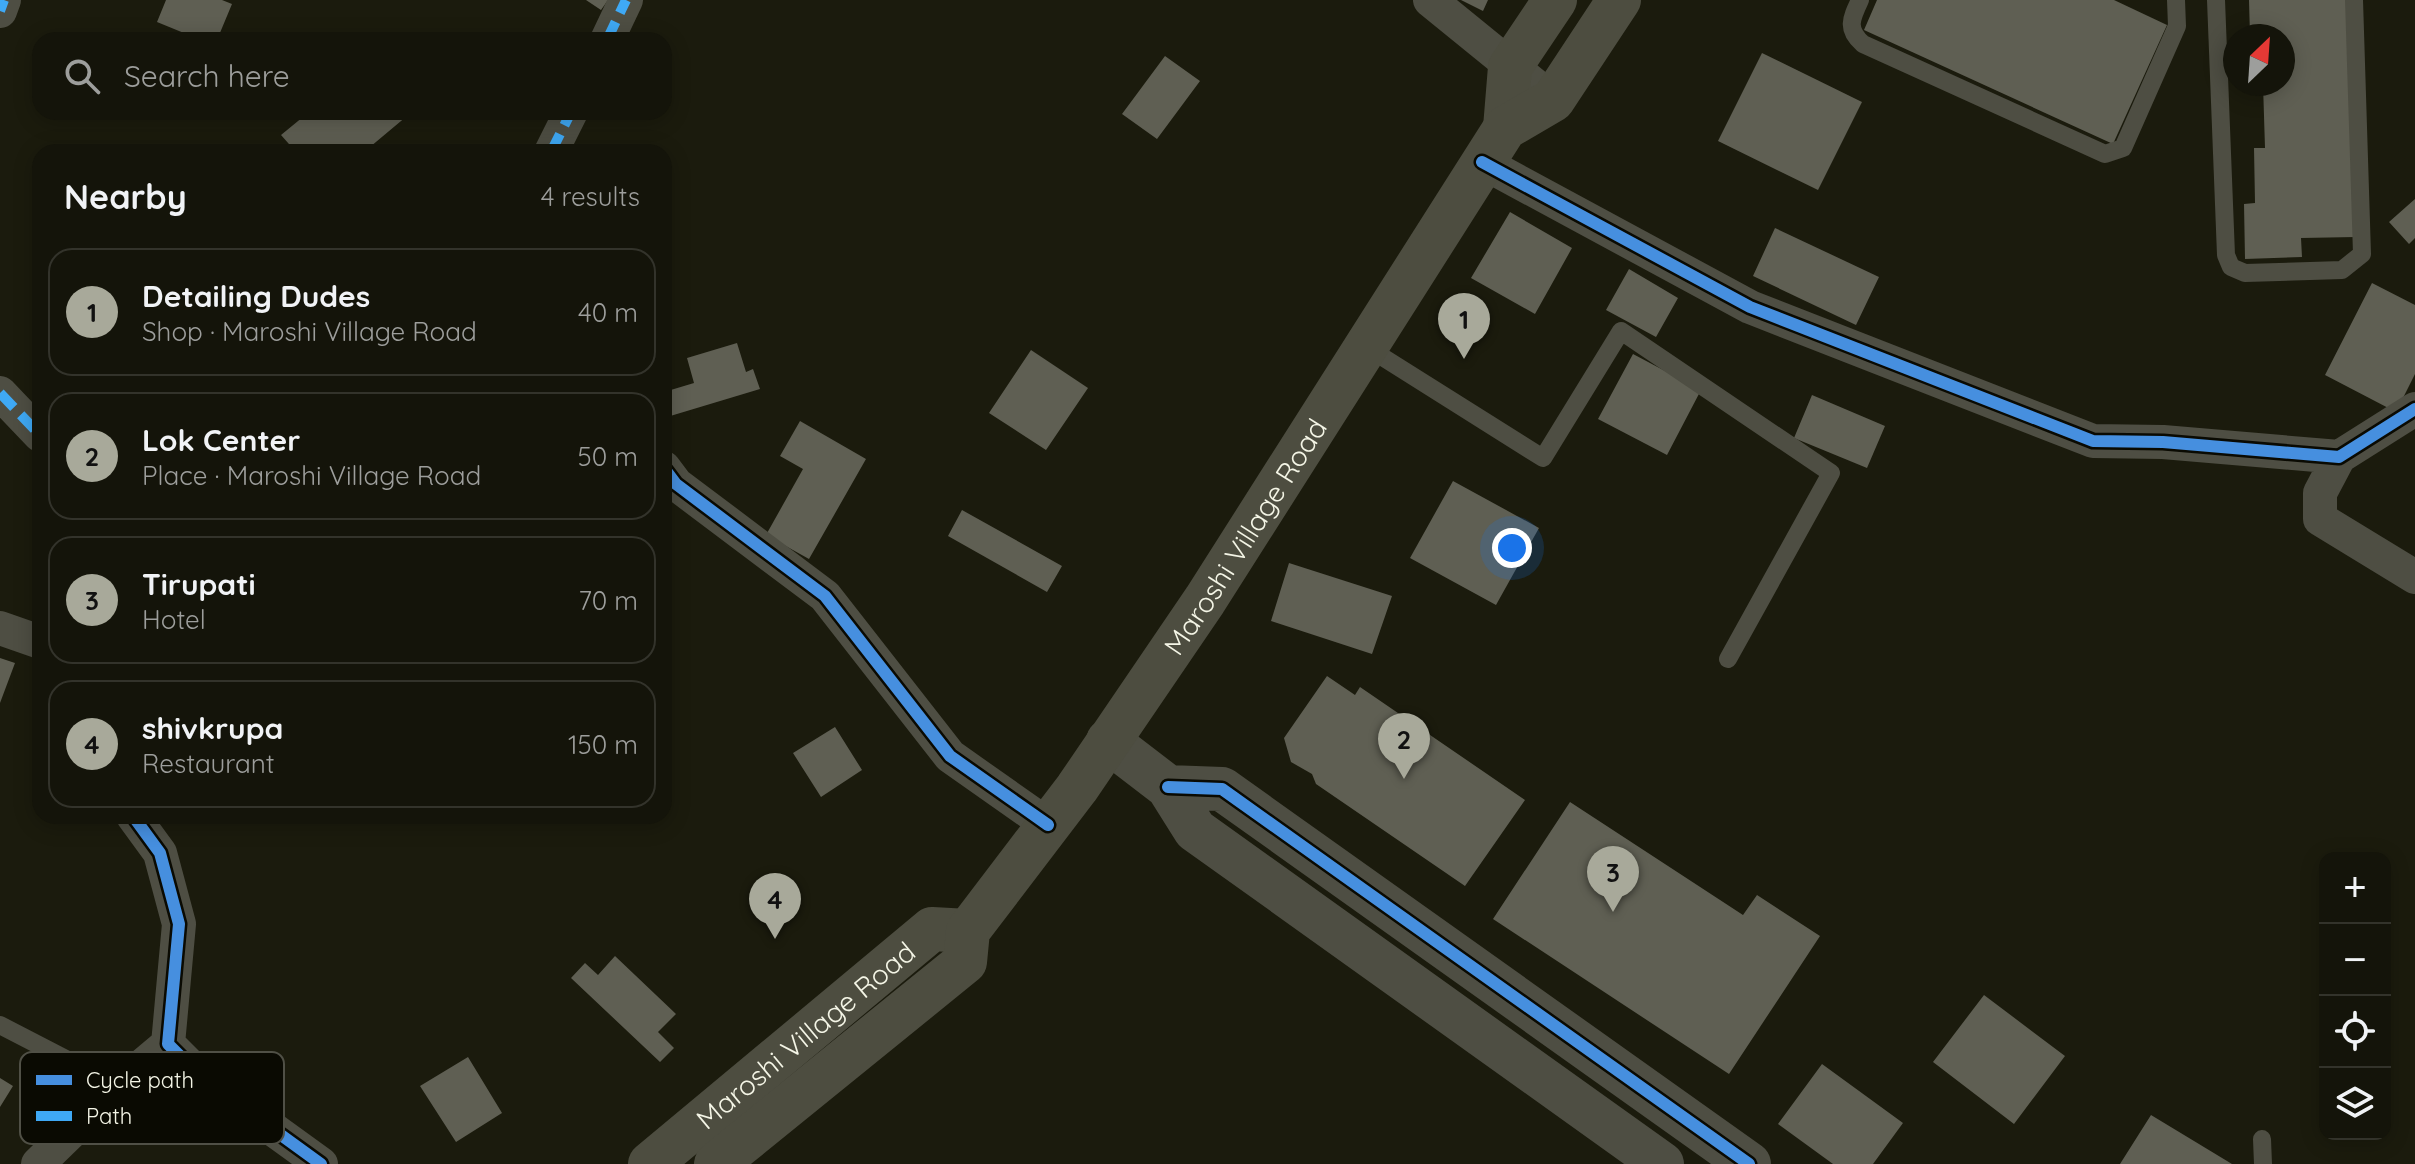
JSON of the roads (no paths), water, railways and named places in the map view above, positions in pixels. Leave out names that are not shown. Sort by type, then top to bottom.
[{"type":"main road","name":"Maroshi Village Road","points":[[1494,145],[1510,67],[1555,0]]},
{"type":"main road","name":"Maroshi Village Road","points":[[716,1164],[965,962],[968,931],[1048,825],[1205,600],[1494,145],[1553,100],[1619,0]]},
{"type":"main road","name":"Maroshi Village Road","points":[[650,1164],[932,929],[968,931]]},
{"type":"street","points":[[0,11],[4,0]]},
{"type":"street","points":[[611,32],[626,0]]},
{"type":"street","points":[[1430,0],[1553,100]]},
{"type":"street","points":[[555,144],[567,120]]},
{"type":"street","points":[[1494,145],[1750,307],[2093,441],[2163,442],[2339,457]]},
{"type":"street","points":[[0,393],[32,427]]},
{"type":"street","points":[[2415,409],[2339,457],[2320,493],[2320,519],[2415,577]]},
{"type":"street","points":[[672,479],[825,596],[950,756],[1048,825]]},
{"type":"street","points":[[0,628],[32,639]]},
{"type":"street","points":[[1108,741],[1168,787],[1195,830],[1662,1164]]},
{"type":"street","points":[[1168,787],[1222,789],[1749,1164]]},
{"type":"street","points":[[139,824],[160,853],[179,924],[168,1044],[158,1052]]},
{"type":"street","points":[[168,1044],[176,1052]]},
{"type":"street","points":[[284,1137],[321,1164]]},
{"type":"street","points":[[38,1164],[59,1144]]},
{"type":"lane","points":[[1860,0],[1850,22],[1852,35],[1863,44],[2105,154],[2123,148],[2177,26],[2176,0]]},
{"type":"lane","points":[[2216,0],[2226,255],[2231,267],[2245,273],[2342,270],[2362,254],[2354,0]]},
{"type":"lane","points":[[1365,346],[1543,458],[1621,331],[1831,473],[1728,659]]},
{"type":"lane","points":[[0,1025],[52,1052]]},
{"type":"lane","points":[[2262,1139],[2263,1164]]},
{"type":"place","name":"Detailing Dudes","points":[[1464,359]]},
{"type":"place","name":"Lok Center","points":[[1404,779]]},
{"type":"place","name":"Tirupati","points":[[1613,912]]},
{"type":"place","name":"shivkrupa","points":[[775,939]]}]
